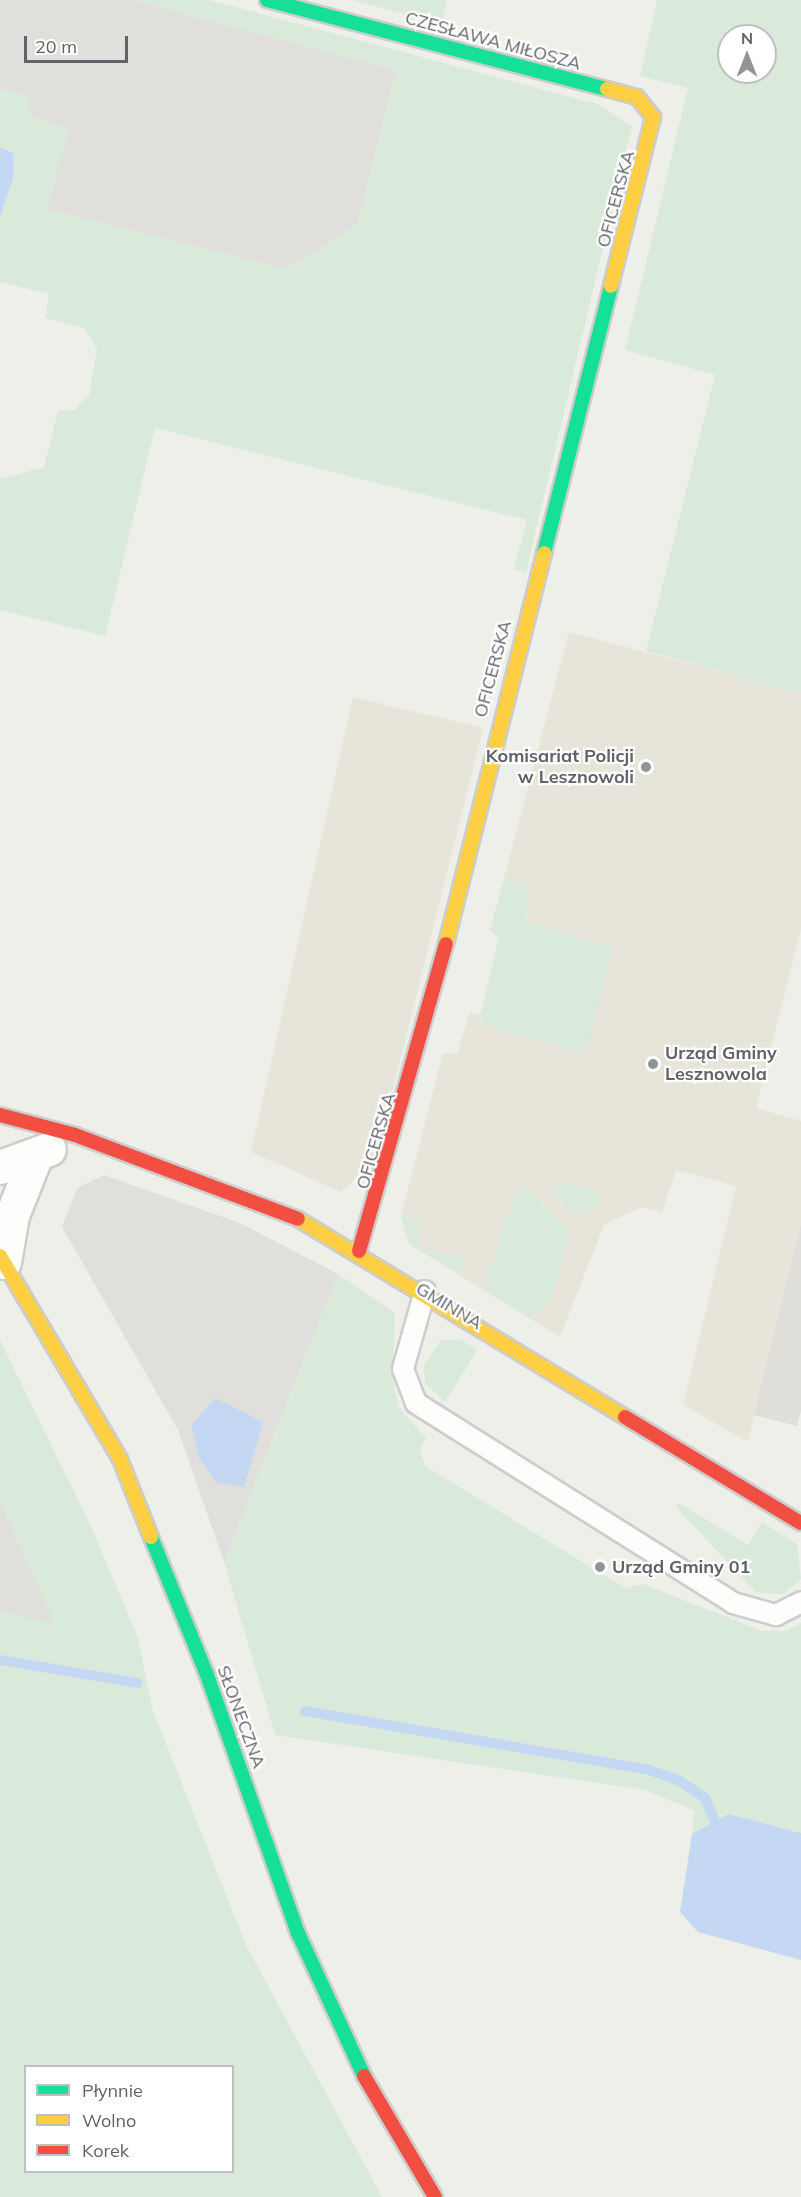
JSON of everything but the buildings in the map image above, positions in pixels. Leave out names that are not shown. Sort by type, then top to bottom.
[{"type":"street","name":"CZESŁAWA MIŁOSZA","points":[[267,0],[637,97],[653,117],[653,131]]},
{"type":"street","name":"OFICERSKA","points":[[359,1251],[417,1061],[512,664],[653,131]]},
{"type":"street","name":"GMINNA","points":[[4,1119],[65,1132],[280,1208],[359,1251],[801,1523]]},
{"type":"street","points":[[0,1167],[36,1155],[65,1132]]},
{"type":"street","points":[[2,1259],[12,1215],[36,1155]]},
{"type":"street","name":"SŁONECZNA","points":[[2,1259],[120,1459],[207,1675],[298,1933],[357,2064],[435,2197]]},
{"type":"lane","points":[[425,1292],[403,1369],[416,1403],[733,1603],[776,1615],[801,1602]]},
{"type":"shaded area","points":[[0,0],[133,0],[396,70],[358,224],[287,269],[47,209],[68,128],[32,118],[26,96],[0,89]]},
{"type":"shaded area","points":[[569,632],[801,693],[801,929],[756,1108],[801,1121],[801,1223],[748,1442],[683,1405],[736,1186],[676,1170],[662,1212],[641,1207],[604,1225],[560,1337],[409,1244],[401,1216],[443,1053],[457,1054],[470,1012],[480,1015],[499,937],[490,931]]},
{"type":"shaded area","points":[[353,697],[483,728],[375,1162],[369,1157],[366,1169],[341,1192],[251,1152]]},
{"type":"shaded area","points":[[104,1175],[240,1223],[338,1274],[224,1562],[178,1430],[62,1227],[77,1188]]},
{"type":"shaded area","points":[[801,1223],[801,1411],[797,1426],[754,1415]]},
{"type":"shaded area","points":[[0,1501],[56,1625],[0,1612]]},
{"type":"green space","points":[[133,0],[209,0],[597,104],[632,126],[526,572],[514,569],[527,520],[155,428],[105,636],[0,610],[0,479],[44,467],[58,410],[75,410],[89,395],[97,349],[84,328],[45,318],[49,294],[0,282],[0,89],[26,96],[33,118],[68,128],[47,209],[287,269],[358,224],[396,70]]},
{"type":"green space","points":[[352,0],[447,0],[441,24]]},
{"type":"green space","points":[[657,0],[801,0],[801,693],[646,651],[715,375],[625,350],[688,88],[640,76]]},
{"type":"green space","points":[[504,879],[531,890],[526,922],[614,947],[588,1046],[580,1053],[480,1023],[499,937],[490,931]]},
{"type":"green space","points":[[555,1181],[601,1193],[602,1202],[582,1214],[566,1210],[557,1200]]},
{"type":"green space","points":[[516,1189],[530,1189],[571,1236],[549,1302],[530,1317],[487,1291],[486,1283]]},
{"type":"green space","points":[[401,1216],[419,1222],[419,1248],[466,1260],[458,1273],[409,1244]]},
{"type":"green space","points":[[338,1274],[395,1313],[393,1381],[399,1408],[426,1438],[420,1449],[425,1466],[625,1588],[643,1584],[762,1631],[786,1631],[801,1623],[801,1833],[728,1814],[692,1834],[695,1811],[645,1790],[275,1735],[224,1562]]},
{"type":"green space","points":[[0,1340],[91,1526],[138,1638],[153,1711],[246,1945],[382,2197],[0,2197],[0,1612],[55,1624],[0,1501]]},
{"type":"green space","points":[[441,1340],[460,1340],[478,1349],[445,1402],[425,1383],[424,1365]]},
{"type":"green space","points":[[679,1503],[748,1545],[762,1522],[797,1544],[801,1579],[784,1594],[755,1592],[676,1507]]},
{"type":"water","points":[[0,147],[13,153],[13,179],[0,217]]},
{"type":"water","points":[[215,1398],[263,1422],[244,1487],[217,1483],[199,1458],[191,1425]]},
{"type":"water","points":[[728,1814],[801,1833],[801,1960],[698,1932],[680,1912],[692,1834]]},
{"type":"waterway","points":[[0,1660],[137,1683]]},
{"type":"waterway","points":[[305,1711],[646,1769],[680,1781],[705,1798],[715,1821]]},
{"type":"traffic: fast","points":[[267,0],[607,89]]},
{"type":"traffic: fast","points":[[544,553],[611,286]]},
{"type":"traffic: fast","points":[[151,1537],[207,1675],[298,1933],[364,2076]]},
{"type":"traffic: slow","points":[[607,89],[637,97],[653,117],[611,286]]},
{"type":"traffic: slow","points":[[446,944],[544,553]]},
{"type":"traffic: slow","points":[[298,1219],[625,1417]]},
{"type":"traffic: slow","points":[[0,1256],[120,1459],[151,1537]]},
{"type":"traffic: jam","points":[[359,1251],[446,944]]},
{"type":"traffic: jam","points":[[0,1115],[75,1135],[298,1219]]},
{"type":"traffic: jam","points":[[625,1417],[801,1523]]},
{"type":"traffic: jam","points":[[364,2076],[435,2197]]},
{"type":"place","name":"Komisariat Policji w Lesznowoli","points":[[646,767]]},
{"type":"place","name":"Urząd Gminy Lesznowola","points":[[653,1064]]},
{"type":"place","name":"Urząd Gminy 01","points":[[600,1567]]}]
